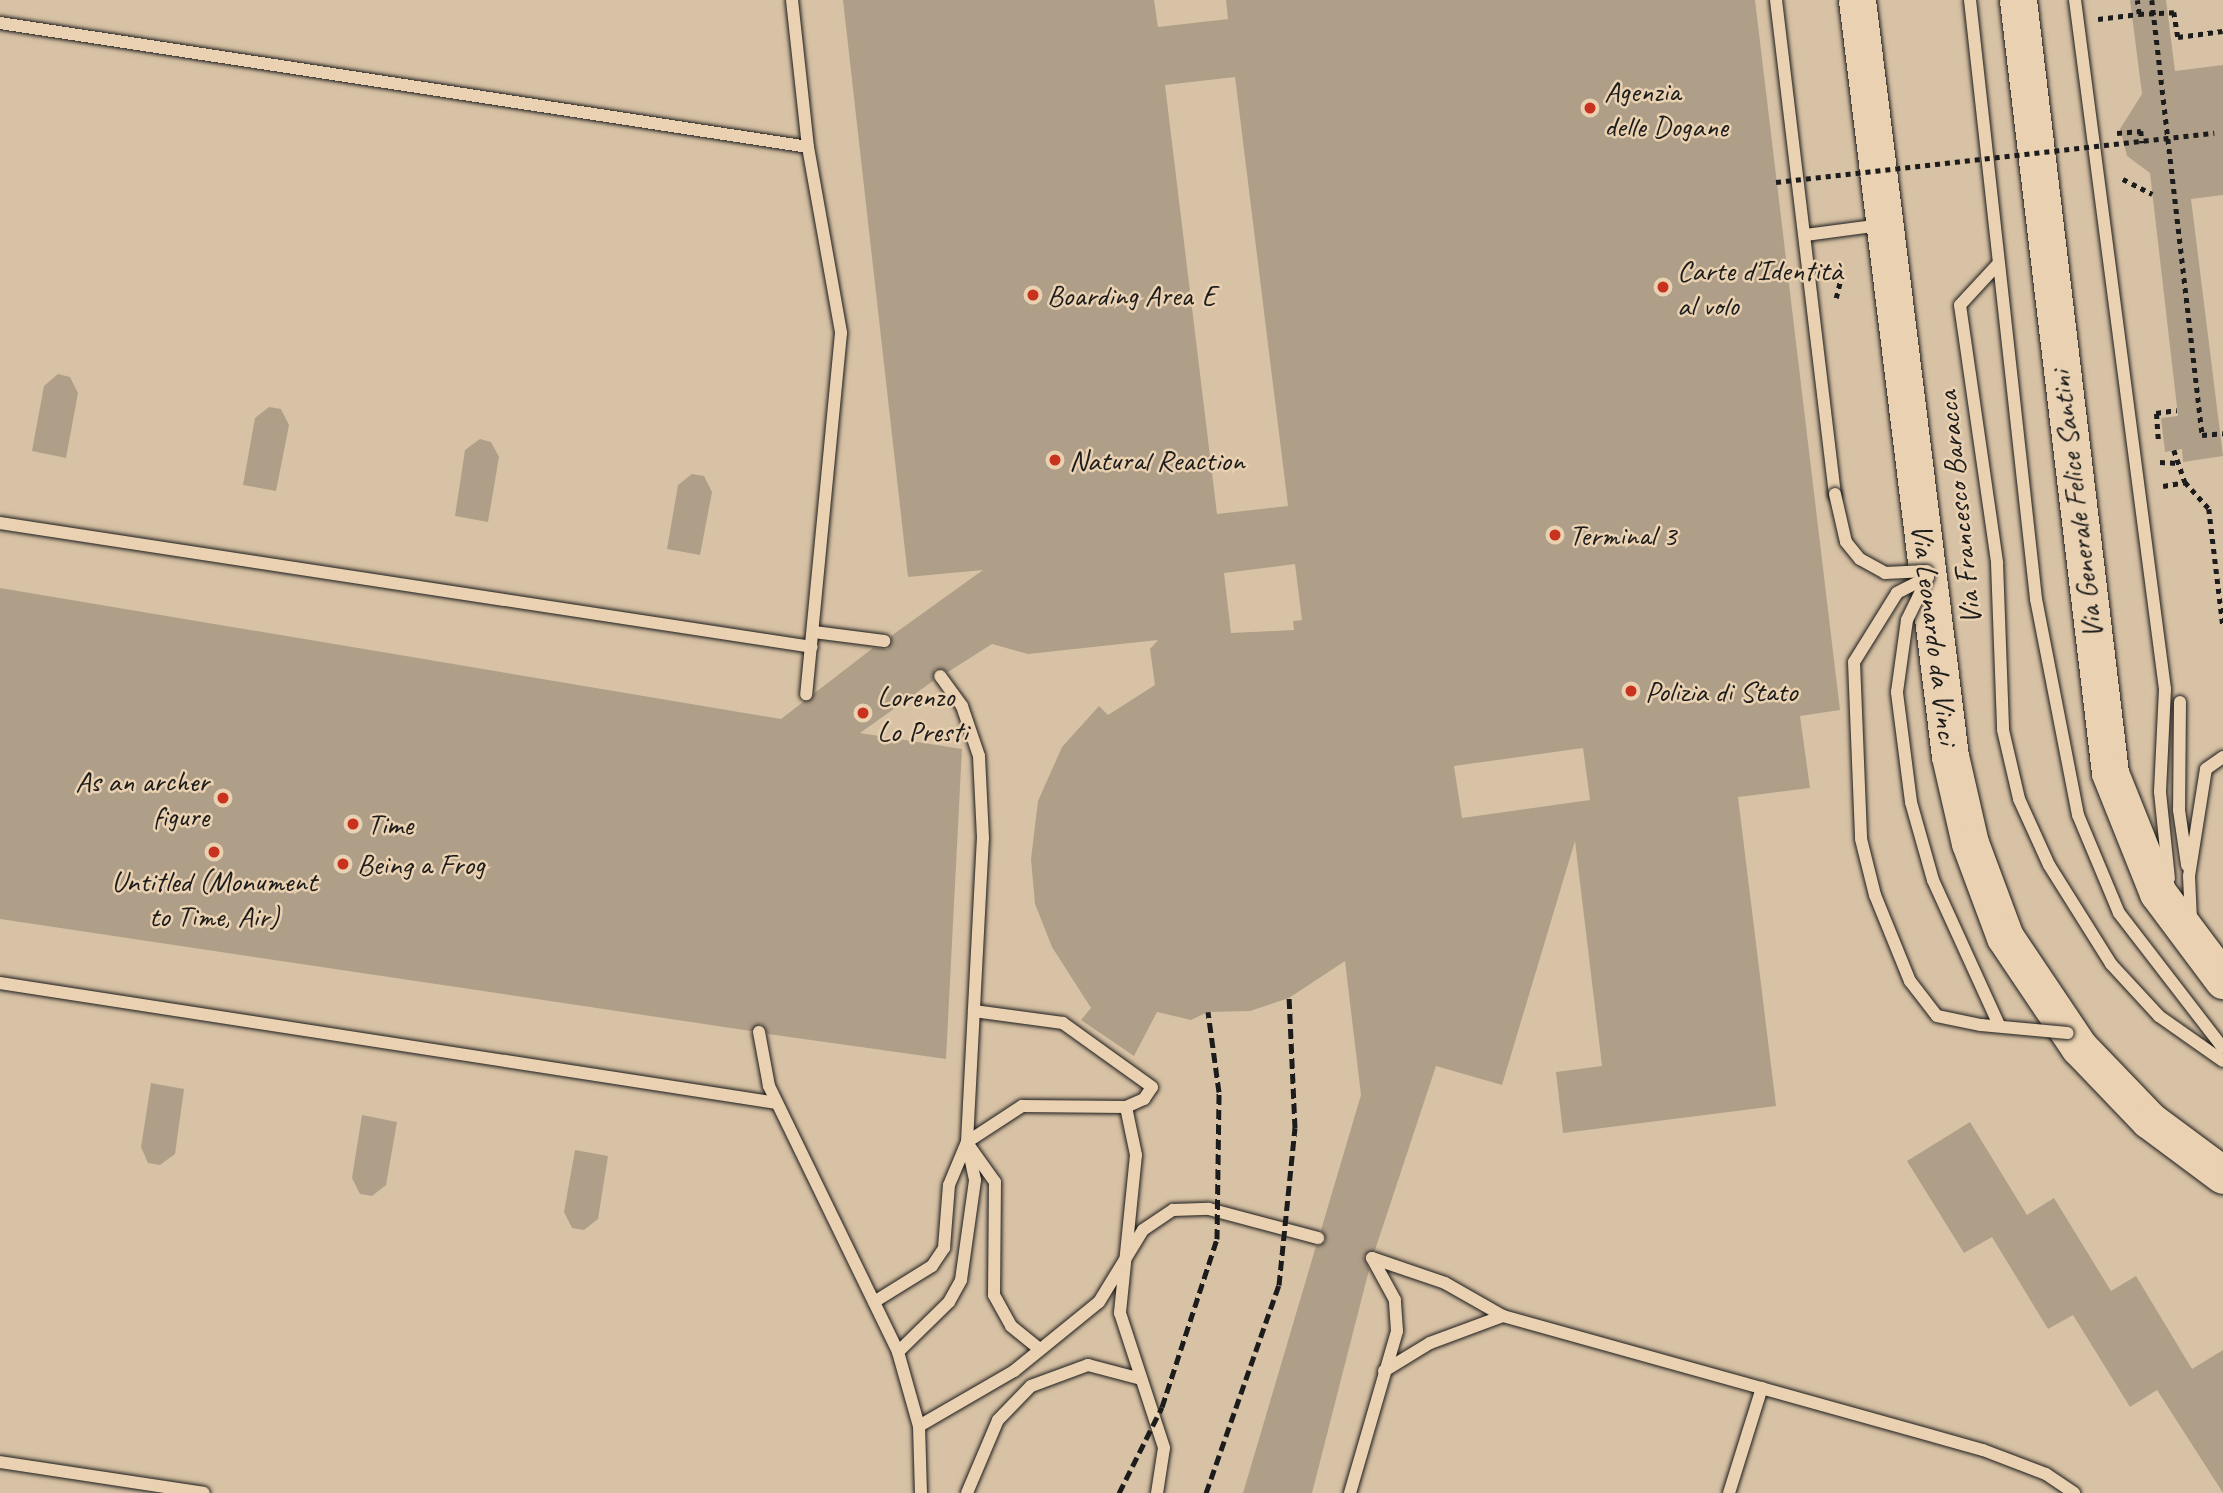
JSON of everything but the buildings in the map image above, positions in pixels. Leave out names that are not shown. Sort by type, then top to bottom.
[{"type":"main road","name":"Via Leonardo da Vinci","points":[[1857,0],[1950,756],[1970,843],[2006,937],[2068,1032],[2127,1101],[2223,1175]]},
{"type":"main road","name":"Via Generale Felice Santini","points":[[2018,0],[2110,773],[2129,832],[2187,935],[2223,980]]},
{"type":"lane","points":[[792,0],[808,147],[841,333],[806,694]]},
{"type":"lane","points":[[1776,0],[1841,530],[1851,552],[1876,569],[1928,574]]},
{"type":"lane","points":[[1969,0],[2036,599],[2078,815],[2119,913],[2223,1048]]},
{"type":"lane","points":[[2075,0],[2165,689],[2160,792],[2165,859],[2187,935]]},
{"type":"lane","points":[[0,23],[808,147]]},
{"type":"lane","points":[[1805,235],[1884,224]]},
{"type":"lane","name":"Via Francesco Baracca","points":[[1998,264],[1960,305],[1997,563],[2003,730],[2019,799],[2049,865],[2112,964],[2159,1016],[2223,1061]]},
{"type":"lane","points":[[0,523],[812,647]]},
{"type":"lane","points":[[1928,574],[1907,620],[1898,680],[1911,802],[1933,880],[1999,1025]]},
{"type":"lane","points":[[1928,574],[1897,593],[1854,662],[1861,839],[1894,948],[1924,1003],[1937,1016],[2068,1032]]},
{"type":"lane","points":[[814,632],[884,640]]},
{"type":"lane","points":[[898,1352],[950,1301],[968,1259],[975,1180],[967,1142],[983,838],[979,756],[962,706],[940,676]]},
{"type":"lane","points":[[2179,702],[2179,810],[2189,876]]},
{"type":"lane","points":[[2187,935],[2189,876],[2206,769],[2223,757]]},
{"type":"lane","points":[[0,983],[777,1103]]},
{"type":"lane","points":[[874,1302],[932,1266],[944,1248],[949,1185],[967,1142],[1022,1106],[1126,1107],[1144,1099],[1149,1082],[1063,1023],[974,1011]]},
{"type":"lane","points":[[759,1032],[759,1055],[777,1103],[898,1352],[919,1426],[921,1493]]},
{"type":"lane","points":[[1126,1107],[1136,1155],[1120,1274],[1120,1313],[1164,1448],[1157,1493]]},
{"type":"lane","points":[[967,1142],[995,1182],[994,1295],[1011,1326],[1038,1348]]},
{"type":"lane","points":[[919,1426],[1014,1371],[1038,1348],[1098,1302],[1120,1274],[1143,1230],[1191,1207],[1318,1238]]},
{"type":"lane","points":[[1350,1493],[1399,1313],[1372,1258],[1445,1283],[1503,1316],[2016,1460],[2074,1493]]},
{"type":"lane","points":[[1384,1371],[1430,1343],[1503,1316]]},
{"type":"lane","points":[[967,1493],[998,1420],[1031,1386],[1088,1365],[1107,1365],[1141,1379]]},
{"type":"lane","points":[[1729,1493],[1762,1388]]},
{"type":"lane","points":[[0,1462],[204,1493]]},
{"type":"path","points":[[2137,0],[2139,14]]},
{"type":"path","points":[[2152,0],[2202,436],[2223,433]]},
{"type":"path","points":[[2104,31],[2100,19],[2174,12],[2178,37],[2223,31]]},
{"type":"path","points":[[2116,120],[2120,157]]},
{"type":"path","points":[[2117,133],[2141,131],[2142,143]]},
{"type":"path","points":[[1776,182],[2214,133]]},
{"type":"path","points":[[2122,169],[2123,181],[2152,194]]},
{"type":"path","points":[[2178,410],[2156,412],[2160,465],[2178,463]]},
{"type":"path","points":[[2174,450],[2185,482],[2209,509],[2223,624]]},
{"type":"path","points":[[2163,486],[2185,482]]},
{"type":"shaded area","points":[[0,0],[2223,0],[2223,1493],[0,1493]]},
{"type":"railway","points":[[1206,1493],[1279,1285],[1295,1128],[1289,998]]},
{"type":"railway","points":[[1119,1493],[1162,1407],[1217,1239],[1219,1092],[1208,1012]]},
{"type":"place","name":"Agenzia delle Dogane","points":[[1590,108]]},
{"type":"place","name":"Carte d'Identità al volo","points":[[1663,287]]},
{"type":"place","name":"Boarding Area E","points":[[1033,295]]},
{"type":"place","name":"Natural Reaction","points":[[1055,460]]},
{"type":"place","name":"Terminal 3","points":[[1555,535]]},
{"type":"place","name":"Polizia di Stato","points":[[1631,691]]},
{"type":"place","name":"Lorenzo Lo Presti","points":[[863,713]]},
{"type":"place","name":"As an archer figure","points":[[223,798]]},
{"type":"place","name":"Time","points":[[353,824]]},
{"type":"place","name":"Untitled (Monument to Time, Air)","points":[[214,852]]},
{"type":"place","name":"Being a Frog","points":[[343,864]]}]
